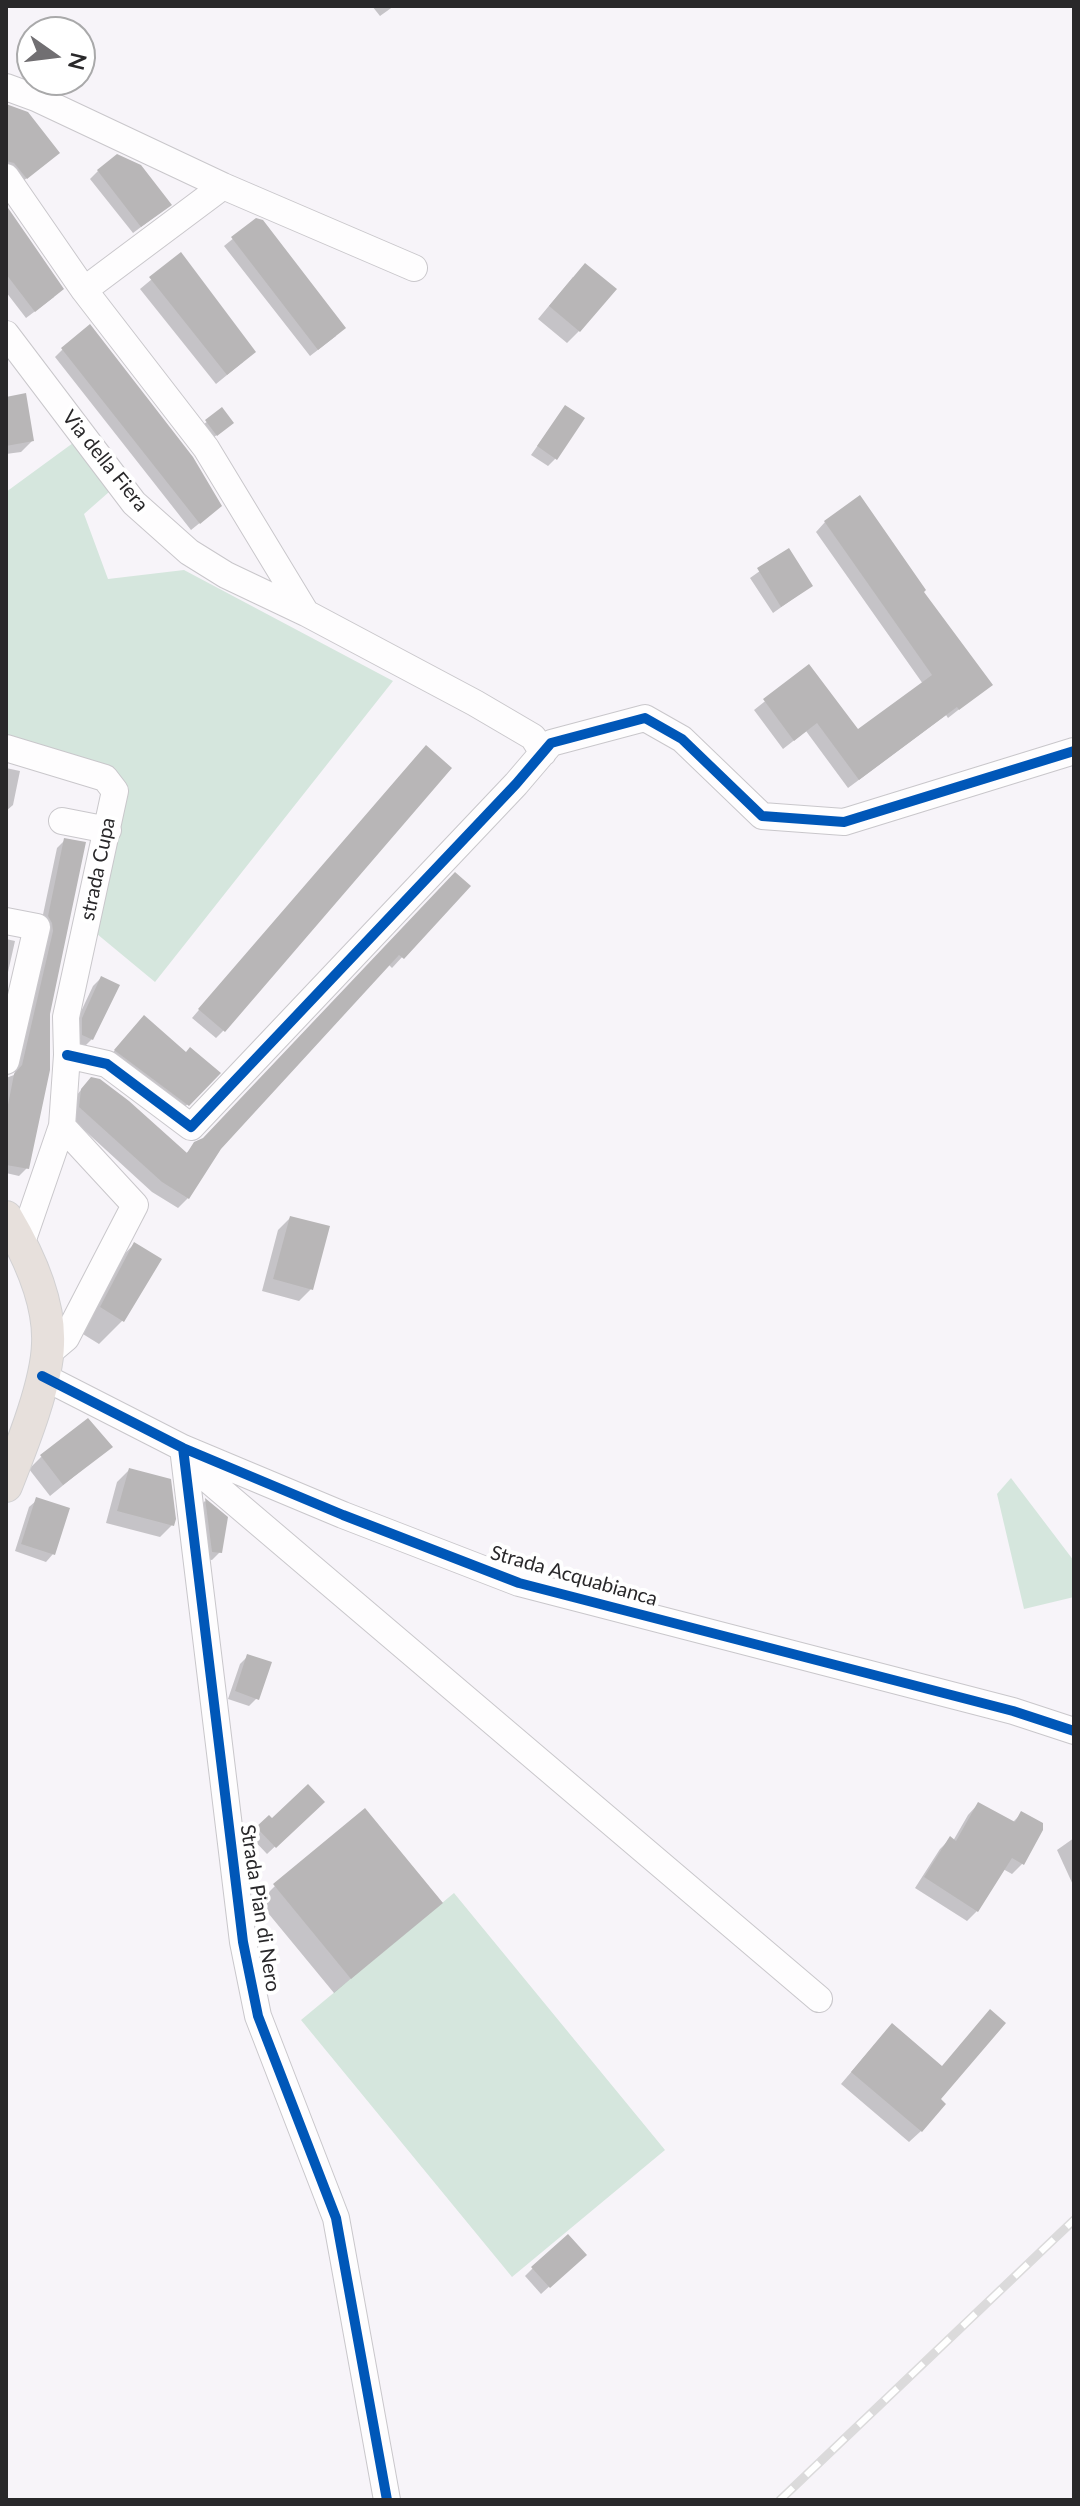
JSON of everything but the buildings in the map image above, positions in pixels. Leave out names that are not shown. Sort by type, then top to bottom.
[{"type":"main road","points":[[6,1486],[26,1435],[44,1365],[47,1319],[35,1274],[13,1231]]},
{"type":"street","points":[[6,87],[36,98],[223,186],[414,268]]},
{"type":"street","points":[[6,177],[84,290],[206,448],[306,613]]},
{"type":"street","points":[[84,290],[223,186]]},
{"type":"street","name":"Via della Fiera","points":[[6,334],[134,503],[189,552],[226,575],[306,613],[486,709],[533,737],[543,753]]},
{"type":"street","points":[[67,1055],[107,1064],[191,1127],[551,743],[645,718],[682,739],[762,816],[844,822],[1074,751]]},
{"type":"street","name":"strada Cupa","points":[[6,748],[105,778],[115,791],[66,1017],[62,1126],[13,1231]]},
{"type":"street","points":[[62,821],[108,830]]},
{"type":"street","points":[[6,921],[37,927],[6,1061]]},
{"type":"street","points":[[44,1365],[66,1338],[135,1205],[62,1126]]},
{"type":"street","name":"Strada Acquabianca","points":[[44,1365],[183,1448],[343,1515],[519,1583],[1013,1711],[1074,1731]]},
{"type":"street","name":"Strada Acquabianca","points":[[183,1448],[198,1471],[819,1999]]},
{"type":"street","name":"Strada Pian di Nero","points":[[183,1448],[243,1942],[258,2016],[336,2218],[387,2500]]},
{"type":"shaded area","points":[[73,443],[109,492],[84,514],[108,579],[184,570],[393,681],[155,982],[91,929],[123,793],[6,736],[6,492]]},
{"type":"shaded area","points":[[1011,1478],[1074,1561],[1074,1597],[1024,1609],[997,1494]]},
{"type":"shaded area","points":[[454,1893],[665,2150],[512,2277],[301,2020]]},
{"type":"railway","points":[[780,2500],[1074,2220]]},
{"type":"cycle path","points":[[67,1055],[107,1064],[191,1127],[516,784],[551,743],[645,718],[682,739],[762,816],[844,822],[1074,751]]},
{"type":"cycle path","points":[[42,1376],[183,1448],[343,1515],[519,1583],[1013,1711],[1074,1731]]},
{"type":"cycle path","points":[[183,1448],[243,1942],[258,2016],[336,2218],[387,2500]]}]
